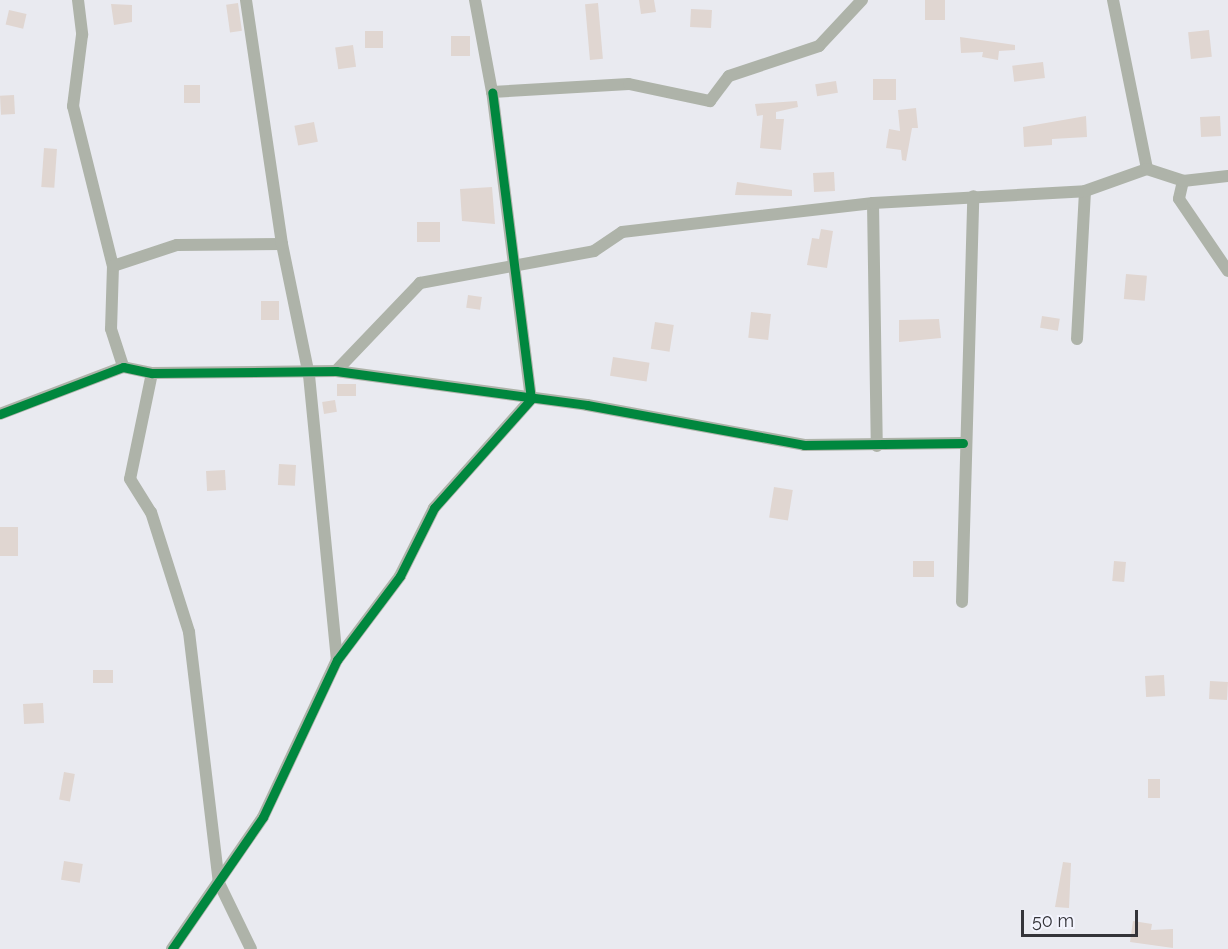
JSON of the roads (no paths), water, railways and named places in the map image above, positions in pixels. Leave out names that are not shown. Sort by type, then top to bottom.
[{"type":"street","points":[[78,0],[82,35],[73,106],[113,266],[111,329],[123,367]]},
{"type":"street","points":[[246,0],[282,244],[309,375],[337,660]]},
{"type":"street","points":[[172,949],[263,817],[337,660],[400,576],[434,508],[531,399],[492,92],[475,0]]},
{"type":"street","points":[[492,92],[629,84],[710,101],[729,76],[819,46],[862,0]]},
{"type":"street","points":[[1113,0],[1147,169]]},
{"type":"street","points":[[336,371],[420,283],[594,251],[622,232],[873,203],[1085,190],[1147,169],[1183,181],[1228,176]]},
{"type":"street","points":[[1183,181],[1179,200],[1228,271]]},
{"type":"street","points":[[1077,339],[1085,190]]},
{"type":"street","points":[[962,602],[963,443],[973,196]]},
{"type":"street","points":[[873,203],[878,447]]},
{"type":"street","points":[[113,266],[177,245],[282,244]]},
{"type":"street","points":[[0,414],[123,367],[152,373],[309,375],[336,371],[531,399],[804,444],[878,447],[963,443]]},
{"type":"street","points":[[152,373],[130,479],[151,512],[189,632],[219,883],[251,949]]}]
